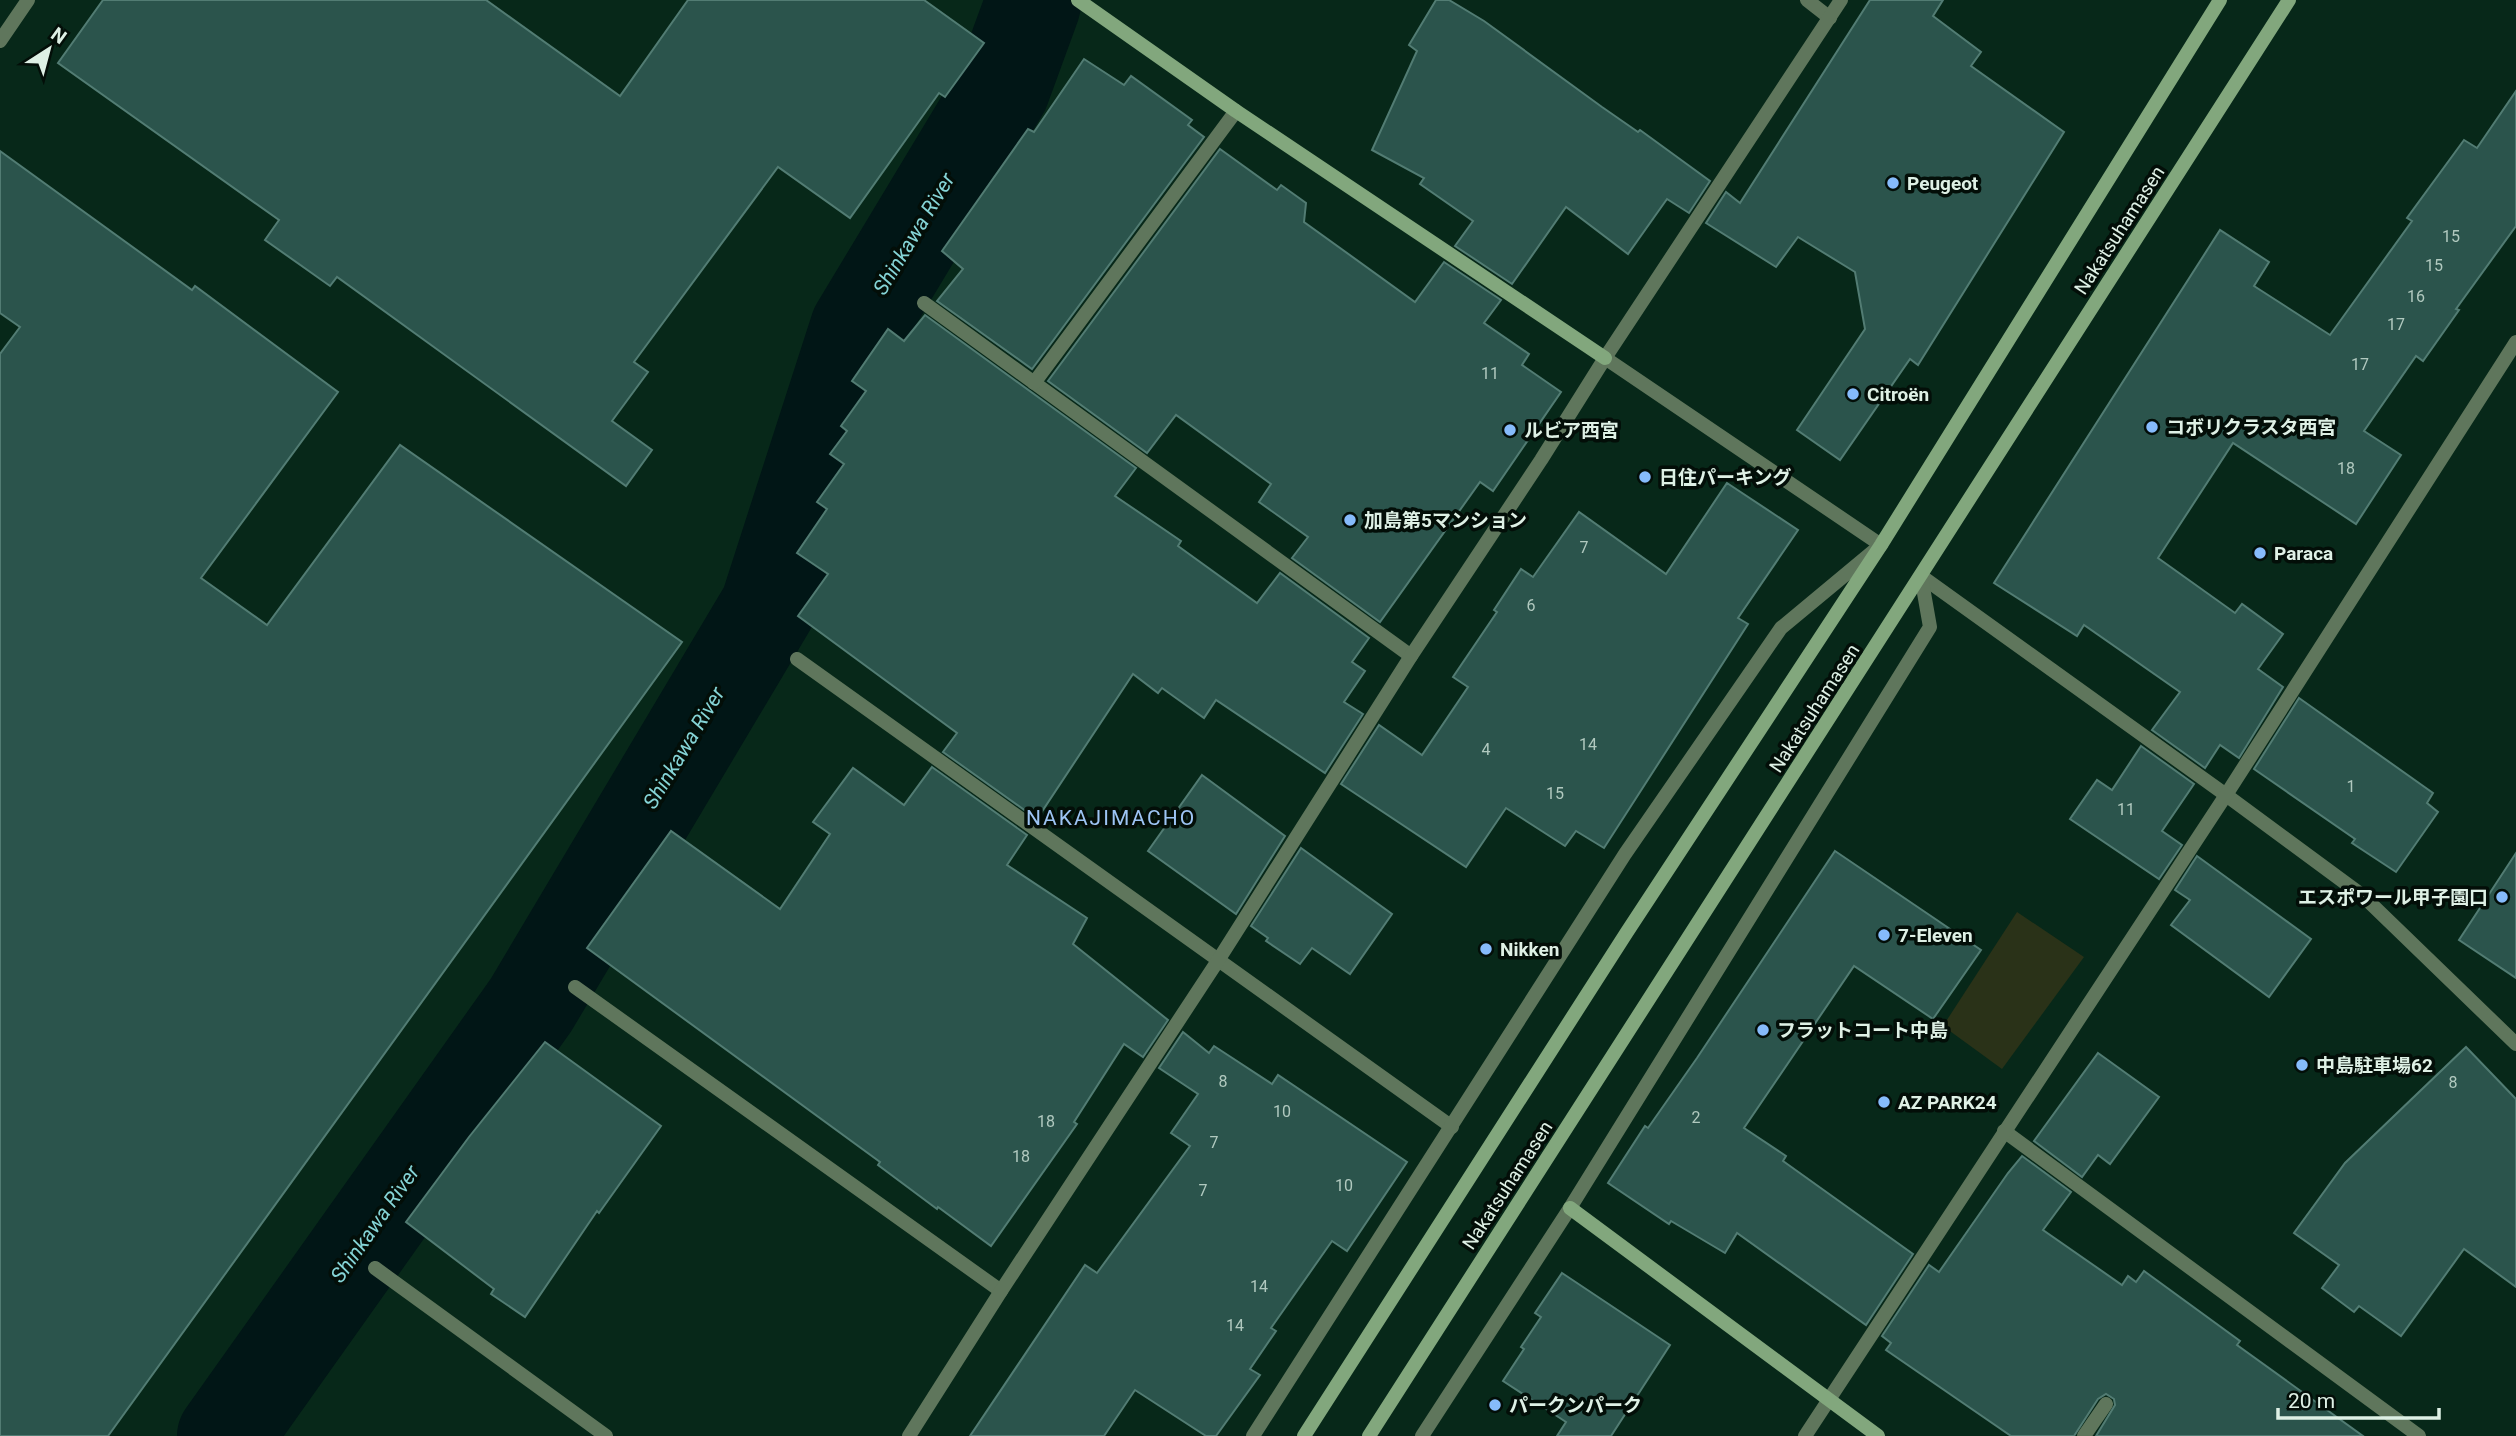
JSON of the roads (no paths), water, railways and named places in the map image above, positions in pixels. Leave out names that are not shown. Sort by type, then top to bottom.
[{"type":"street","points":[[0,41],[28,0]]},
{"type":"street","points":[[1079,0],[1236,111],[1881,545],[1781,628],[1625,854],[1253,1436]]},
{"type":"street","points":[[1807,0],[1830,18]]},
{"type":"street","points":[[909,1436],[1219,960],[1411,656],[1841,0]]},
{"type":"street","name":"Nakatsuhamasen","points":[[1304,1436],[1627,932],[1881,545],[2220,0]]},
{"type":"street","name":"Nakatsuhamasen","points":[[1369,1436],[2289,0]]},
{"type":"street","points":[[1034,383],[1236,111]]},
{"type":"street","points":[[924,303],[1411,656]]},
{"type":"street","points":[[1805,1436],[2225,794],[2516,342]]},
{"type":"street","points":[[1921,576],[2225,794],[2363,897],[2516,1044]]},
{"type":"street","points":[[1422,1436],[1570,1208],[1930,627],[1921,576]]},
{"type":"street","points":[[797,659],[1452,1127]]},
{"type":"street","points":[[575,987],[1001,1291]]},
{"type":"street","points":[[2004,1131],[2419,1436]]},
{"type":"street","points":[[1570,1208],[1878,1436]]},
{"type":"street","points":[[375,1268],[606,1436]]},
{"type":"street","points":[[2084,1436],[2106,1404]]},
{"type":"waterway","name":"Shinkawa River","points":[[225,1436],[531,1005],[768,607],[858,328],[1002,89],[1033,4]]},
{"type":"place","name":"Peugeot","points":[[1893,183]]},
{"type":"place","name":"Citroën","points":[[1853,394]]},
{"type":"place","name":"コボリクラスタ西宮","points":[[2152,427]]},
{"type":"place","name":"ルビア西宮","points":[[1510,430]]},
{"type":"place","name":"日住パーキング","points":[[1645,477]]},
{"type":"place","name":"加島第5マンション","points":[[1350,520]]},
{"type":"place","name":"Paraca","points":[[2260,553]]},
{"type":"place","name":"エスポワール甲子園口","points":[[2502,897]]},
{"type":"place","name":"7-Eleven","points":[[1884,935]]},
{"type":"place","name":"Nikken","points":[[1486,949]]},
{"type":"place","name":"フラットコート中島","points":[[1763,1030]]},
{"type":"place","name":"中島駐車場62","points":[[2302,1065]]},
{"type":"place","name":"AZ PARK24","points":[[1884,1102]]},
{"type":"place","name":"パークンパーク","points":[[1495,1405]]},
{"type":"district","name":"NAKAJIMACHO","points":[[1111,818]]}]
